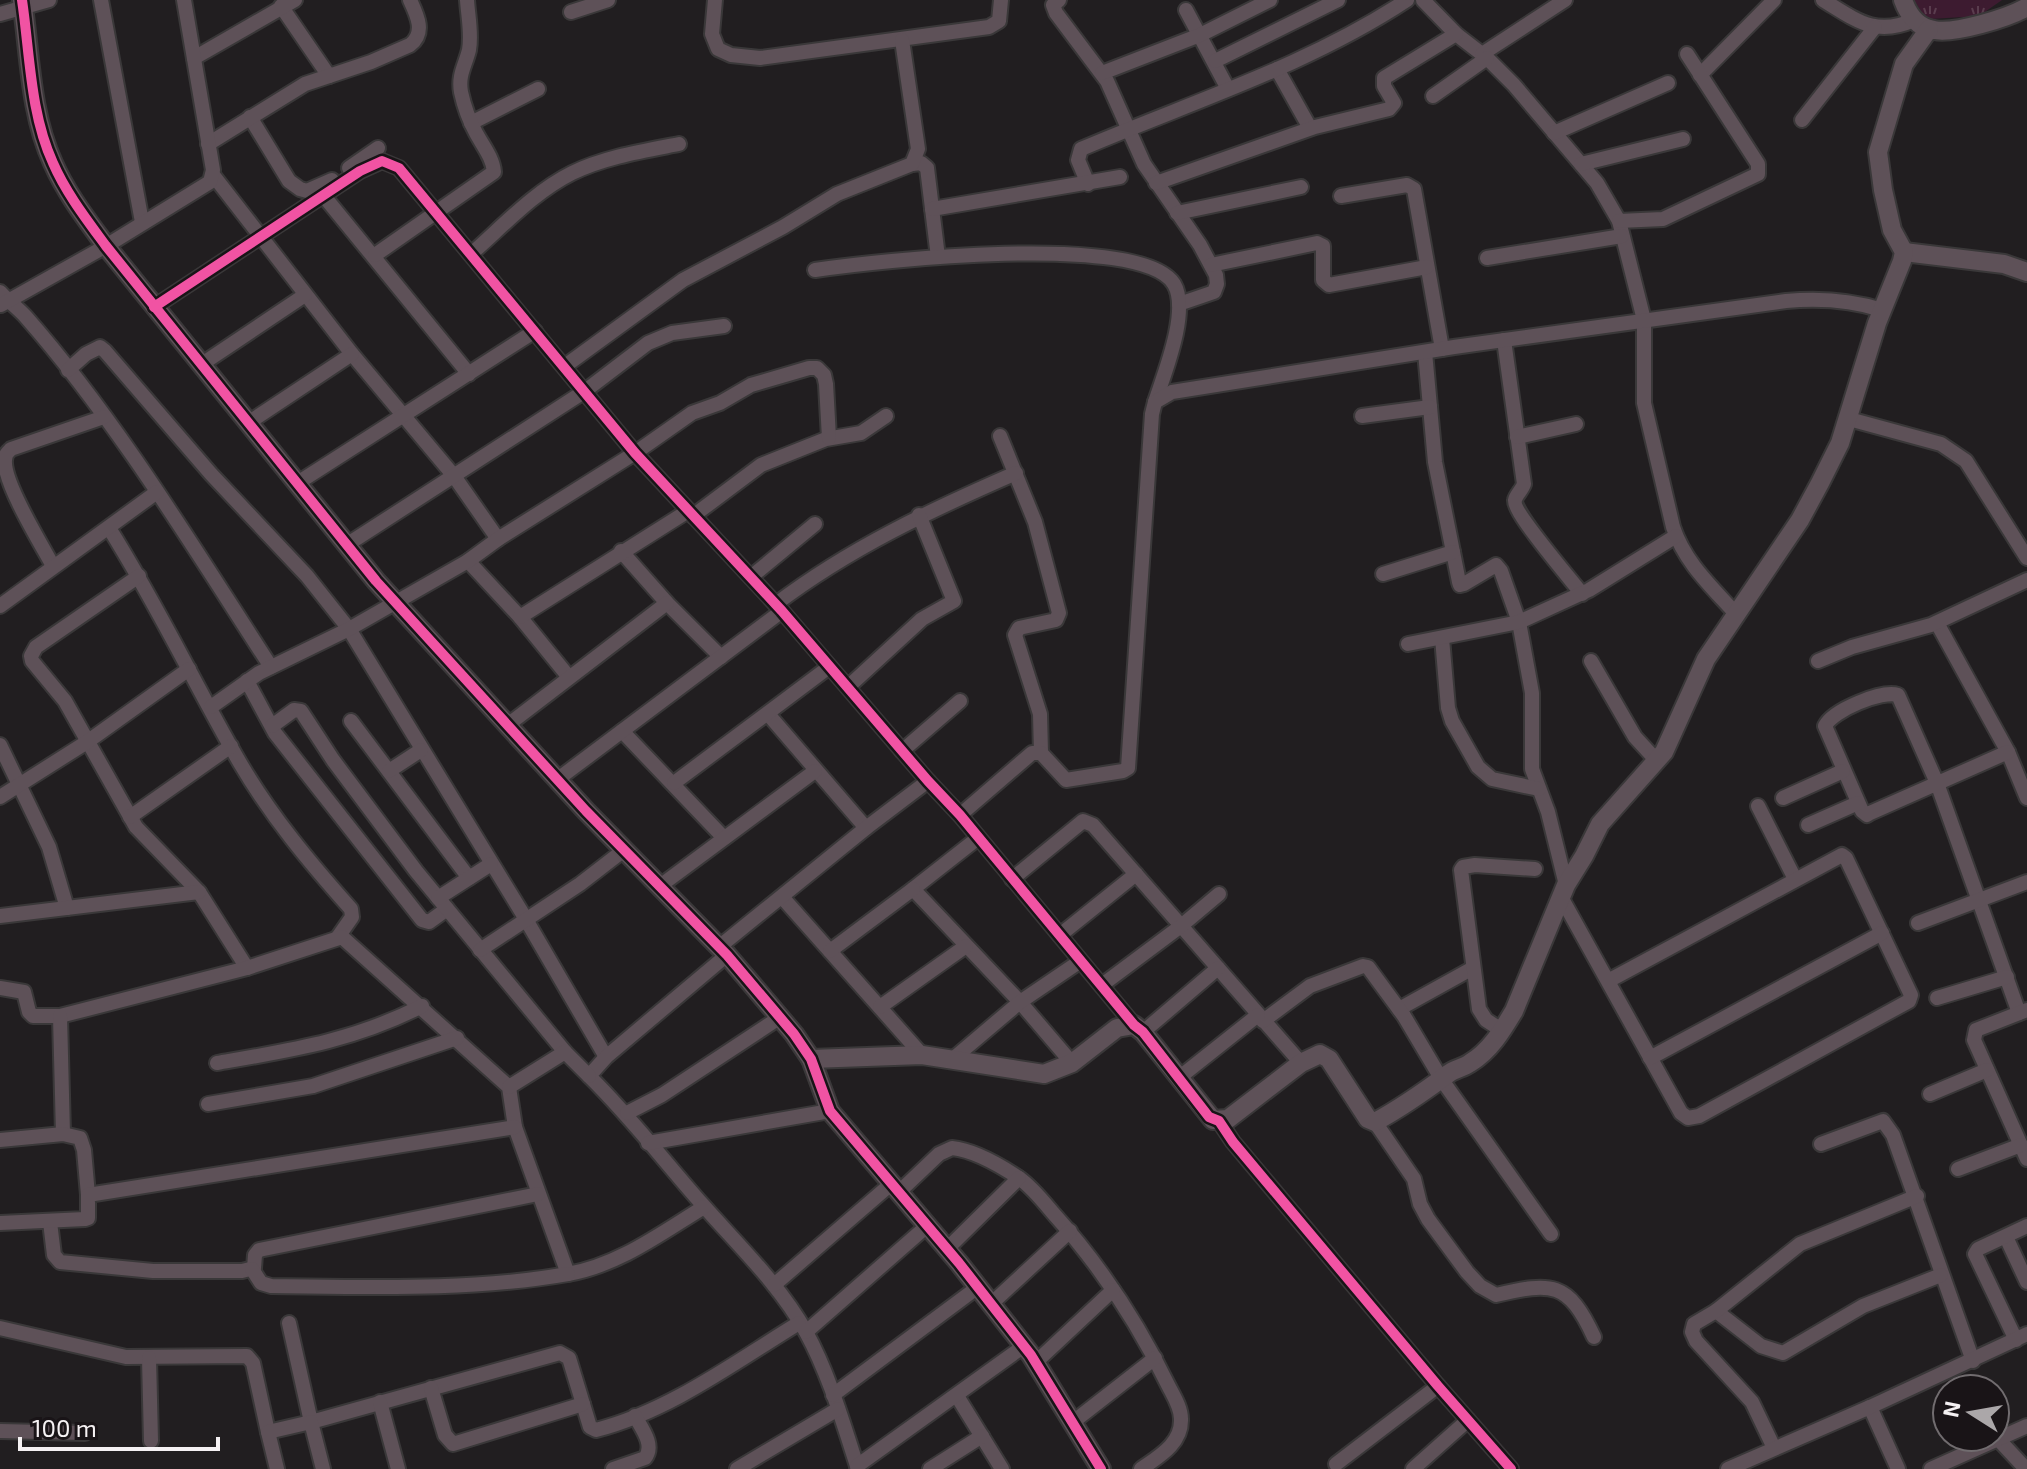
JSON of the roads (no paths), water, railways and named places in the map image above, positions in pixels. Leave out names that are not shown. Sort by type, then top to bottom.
[{"type":"street","points":[[0,14],[22,3],[49,0]]},
{"type":"street","points":[[101,0],[142,222]]},
{"type":"street","points":[[184,0],[213,175],[352,354],[454,476],[498,539]]},
{"type":"street","points":[[208,144],[305,84],[399,51],[416,41],[420,28],[410,0]]},
{"type":"street","points":[[375,255],[494,172],[492,161],[464,105],[459,79],[469,51],[467,0]]},
{"type":"street","points":[[571,12],[608,0]]},
{"type":"street","points":[[715,0],[714,44],[731,55],[760,58],[995,25],[1001,14],[1001,0]]},
{"type":"street","points":[[1059,0],[1053,9],[1102,73],[1156,183],[1211,265],[1217,284],[1214,292],[1179,304]]},
{"type":"street","points":[[1102,73],[1200,35],[1270,0]]},
{"type":"street","points":[[1215,61],[1338,0]]},
{"type":"street","points":[[1088,184],[1078,160],[1081,149],[1277,69],[1367,26],[1407,0]]},
{"type":"street","points":[[1423,0],[1514,85],[1607,198],[1620,228],[1644,320],[1644,403],[1676,536],[1693,566],[1736,614]]},
{"type":"street","points":[[1433,96],[1565,0]]},
{"type":"street","points":[[1700,75],[1774,0]]},
{"type":"street","points":[[1823,0],[1860,22],[1875,27],[1921,24],[1942,30],[1987,22],[2027,7]]},
{"type":"street","points":[[1903,0],[1921,24]]},
{"type":"street","points":[[22,3],[42,134],[53,163],[72,197],[106,246],[296,484],[396,603],[624,850],[723,951],[779,1018],[811,1059],[830,1111],[1024,1346],[1101,1469]]},
{"type":"street","points":[[194,58],[288,3],[329,76]]},
{"type":"street","points":[[1186,10],[1228,89]]},
{"type":"street","points":[[1375,1122],[1448,1074],[1471,1063],[1503,1031],[1564,891],[1611,809],[1657,761],[1676,728],[1706,659],[1800,520],[1840,443],[1882,310],[1896,282],[1904,252],[1892,230],[1878,152],[1904,64],[1921,24]]},
{"type":"street","points":[[1802,120],[1875,27]]},
{"type":"street","points":[[1156,183],[1310,128],[1392,107],[1394,99],[1384,86],[1384,78],[1456,34]]},
{"type":"street","points":[[902,40],[918,149],[912,164]]},
{"type":"street","points":[[1487,258],[1663,219],[1758,174],[1758,164],[1687,54]]},
{"type":"street","points":[[1277,69],[1310,128]]},
{"type":"street","points":[[1554,133],[1668,83]]},
{"type":"street","points":[[471,123],[538,89]]},
{"type":"street","points":[[250,117],[289,181],[300,189],[315,189],[378,148]]},
{"type":"street","points":[[1581,164],[1683,139]]},
{"type":"street","points":[[471,254],[545,190],[570,174],[624,156],[679,144]]},
{"type":"street","points":[[154,307],[376,162],[388,162],[399,168],[635,453],[779,608],[960,815],[1079,962],[1180,1077],[1209,1117],[1219,1121],[1233,1142],[1511,1469]]},
{"type":"street","points":[[565,366],[683,280],[783,227],[837,194],[912,164],[921,163],[927,168],[938,257]]},
{"type":"street","points":[[213,175],[206,185],[106,246],[3,299],[25,316],[104,417],[157,492],[271,667]]},
{"type":"street","points":[[932,209],[1120,177]]},
{"type":"street","points":[[1341,196],[1411,185],[1442,349]]},
{"type":"street","points":[[1177,213],[1301,187]]},
{"type":"street","points":[[323,195],[469,374]]},
{"type":"street","points":[[1211,265],[1317,243],[1323,246],[1323,280],[1329,285],[1427,267]]},
{"type":"street","points":[[1904,252],[1987,261],[2027,272]]},
{"type":"street","points":[[815,270],[938,257],[1062,253],[1121,259],[1159,271],[1169,278],[1177,291],[1176,330],[1152,414],[1128,768],[1123,771],[1066,780],[1041,753],[1040,714],[1015,635],[1019,628],[1056,620],[1059,613],[1035,522],[1000,436]]},
{"type":"street","points":[[202,364],[305,295]]},
{"type":"street","points":[[1155,402],[1172,392],[1644,320],[1811,299],[1862,303],[1882,310]]},
{"type":"street","points":[[348,544],[585,391],[648,343],[672,333],[724,326]]},
{"type":"street","points":[[296,484],[535,331]]},
{"type":"street","points":[[1504,340],[1524,484],[1515,505],[1582,594]]},
{"type":"street","points":[[68,370],[94,348],[103,348],[228,493],[307,576],[349,629],[491,864],[531,918],[606,1057]]},
{"type":"street","points":[[1425,352],[1438,477],[1460,585],[1493,566],[1499,567],[1519,622],[1532,693],[1532,769],[1548,812],[1564,891],[1608,981],[1681,1113],[1688,1118],[1699,1116],[1911,998],[1844,856],[1839,855],[1608,981]]},
{"type":"street","points":[[248,423],[352,354]]},
{"type":"street","points":[[211,707],[271,667],[349,629],[468,561],[692,413],[720,403],[751,385],[817,368],[824,375],[829,438]]},
{"type":"street","points":[[1362,416],[1430,407]]},
{"type":"street","points":[[520,617],[621,551],[690,513],[761,465],[829,438],[861,433],[886,416]]},
{"type":"street","points":[[53,566],[19,503],[6,467],[6,456],[11,449],[104,417]]},
{"type":"street","points":[[1849,419],[1941,444],[1966,461],[2027,558]]},
{"type":"street","points":[[1517,437],[1576,424]]},
{"type":"street","points":[[558,779],[868,543],[919,515],[1016,473]]},
{"type":"street","points":[[0,606],[157,492]]},
{"type":"street","points":[[848,687],[922,619],[954,601],[919,515]]},
{"type":"street","points":[[751,577],[815,524]]},
{"type":"street","points":[[109,528],[139,576],[231,746],[285,829],[351,909],[352,917],[338,937]]},
{"type":"street","points":[[1408,644],[1519,622],[1582,594],[1676,536]]},
{"type":"street","points":[[621,551],[721,657]]},
{"type":"street","points":[[1383,574],[1453,552]]},
{"type":"street","points":[[468,561],[520,617],[568,676]]},
{"type":"street","points":[[139,576],[36,647],[31,656],[37,669],[65,701],[130,817],[151,844],[199,892],[247,968]]},
{"type":"street","points":[[1818,661],[1852,647],[1937,623],[2027,580]]},
{"type":"street","points":[[509,724],[667,603]]},
{"type":"street","points":[[1937,623],[2008,752],[2027,798]]},
{"type":"street","points":[[1442,638],[1448,708],[1478,767],[1492,779],[1539,789]]},
{"type":"street","points":[[1591,661],[1635,737],[1657,761]]},
{"type":"street","points":[[674,783],[829,667]]},
{"type":"street","points":[[0,797],[87,742],[189,669]]},
{"type":"street","points":[[247,681],[272,726],[422,920],[429,922],[469,878],[491,864]]},
{"type":"street","points":[[1958,1169],[2024,1152],[1974,1040],[1976,1030],[2023,1011],[2007,977],[1937,783],[1900,699],[1895,694],[1885,694],[1853,705],[1826,722],[1825,729],[1843,771],[1862,811],[1867,815],[1937,783],[2008,752]]},
{"type":"street","points":[[902,751],[960,701]]},
{"type":"street","points":[[272,726],[294,710],[300,710],[333,760],[480,950],[565,1052],[627,1113],[648,1143],[774,1285],[802,1327],[836,1402],[857,1468],[1024,1346]]},
{"type":"street","points":[[768,714],[866,828]]},
{"type":"street","points":[[351,721],[469,878]]},
{"type":"street","points":[[622,731],[724,838]]},
{"type":"street","points":[[0,745],[49,847],[67,908]]},
{"type":"street","points":[[130,817],[231,746]]},
{"type":"street","points":[[389,771],[421,750]]},
{"type":"street","points":[[960,815],[1028,755],[1041,753]]},
{"type":"street","points":[[660,886],[815,771]]},
{"type":"street","points":[[1783,798],[1843,771]]},
{"type":"street","points":[[589,1076],[782,897],[928,781]]},
{"type":"street","points":[[1808,825],[1858,803]]},
{"type":"street","points":[[1758,806],[1795,879]]},
{"type":"street","points":[[1012,879],[1083,821],[1093,825],[1301,1063]]},
{"type":"street","points":[[830,951],[978,838]]},
{"type":"street","points":[[480,950],[531,918],[624,850]]},
{"type":"street","points":[[1503,1031],[1482,1016],[1461,870],[1475,865],[1535,869]]},
{"type":"street","points":[[1060,935],[1136,874]]},
{"type":"street","points":[[1918,923],[2027,882]]},
{"type":"street","points":[[913,889],[1020,1002],[1072,1063]]},
{"type":"street","points":[[0,916],[199,892]]},
{"type":"street","points":[[1102,985],[1219,894]]},
{"type":"street","points":[[782,897],[922,1055]]},
{"type":"street","points":[[1650,1058],[1882,933]]},
{"type":"street","points":[[0,988],[24,992],[33,1016],[60,1016],[247,968],[338,937],[344,938],[509,1087],[515,1127],[568,1274]]},
{"type":"street","points":[[880,1007],[966,946]]},
{"type":"street","points":[[954,1058],[1020,1002],[1079,962]]},
{"type":"street","points":[[1180,1077],[1310,986],[1363,966],[1372,971],[1399,1009],[1442,1080],[1551,1234]]},
{"type":"street","points":[[811,1059],[922,1055],[1044,1074],[1072,1063],[1117,1028],[1138,1028],[1218,968]]},
{"type":"street","points":[[1399,1009],[1473,968]]},
{"type":"street","points":[[1937,998],[2007,977]]},
{"type":"street","points":[[217,1063],[340,1040],[391,1022],[422,1006]]},
{"type":"street","points":[[60,1016],[63,1134]]},
{"type":"street","points":[[627,1113],[662,1095],[779,1018]]},
{"type":"street","points":[[208,1104],[313,1086],[457,1038]]},
{"type":"street","points":[[509,1087],[565,1052]]},
{"type":"street","points":[[1219,1121],[1236,1114],[1301,1063],[1320,1054],[1329,1059],[1368,1119],[1375,1122],[1414,1179],[1423,1211],[1480,1286],[1496,1295],[1535,1286],[1562,1293],[1574,1300],[1594,1337]]},
{"type":"street","points":[[1930,1094],[1987,1070]]},
{"type":"street","points":[[648,1143],[830,1111]]},
{"type":"street","points":[[1821,1144],[1883,1121],[1893,1135],[1973,1361]]},
{"type":"street","points":[[88,1195],[515,1127]]},
{"type":"street","points":[[0,1140],[63,1134],[80,1138],[88,1195],[88,1218],[0,1223]]},
{"type":"street","points":[[774,1285],[939,1154],[952,1148],[990,1163],[1019,1178],[1070,1231],[1113,1290],[1155,1358],[1179,1409],[1180,1427],[1174,1442],[1141,1469]]},
{"type":"street","points":[[947,1249],[1019,1178]]},
{"type":"street","points":[[538,1194],[259,1250],[252,1269],[261,1283],[271,1286],[424,1287],[534,1280],[594,1269],[620,1258],[704,1207]]},
{"type":"street","points":[[1774,1448],[1752,1402],[1693,1335],[1692,1328],[1696,1321],[1716,1311],[1800,1244],[1917,1196]]},
{"type":"street","points":[[50,1222],[54,1255],[60,1262],[177,1272],[252,1269]]},
{"type":"street","points":[[268,1432],[560,1353],[569,1358],[590,1427],[596,1430],[635,1416],[698,1385],[802,1327],[927,1226]]},
{"type":"street","points":[[1728,1469],[2022,1337],[1975,1254],[1978,1249],[2027,1226]]},
{"type":"street","points":[[991,1304],[1070,1231]]},
{"type":"street","points":[[2006,1237],[2027,1282]]},
{"type":"street","points":[[1716,1311],[1761,1346],[1783,1353],[1863,1306],[1941,1275]]},
{"type":"street","points":[[737,1469],[836,1402],[978,1287]]},
{"type":"street","points":[[1035,1363],[1113,1290]]},
{"type":"street","points":[[289,1323],[323,1469]]},
{"type":"street","points":[[0,1328],[95,1351],[149,1358],[249,1358],[253,1363],[277,1469]]},
{"type":"street","points":[[149,1358],[151,1441]]},
{"type":"street","points":[[1073,1422],[1155,1358]]},
{"type":"street","points":[[1336,1464],[1438,1386]]},
{"type":"street","points":[[431,1388],[445,1435],[453,1444],[583,1404]]},
{"type":"street","points":[[957,1396],[1002,1469]]},
{"type":"street","points":[[380,1402],[398,1469]]},
{"type":"street","points":[[1870,1407],[1898,1469]]},
{"type":"street","points":[[613,1469],[649,1454],[650,1446],[635,1416]]},
{"type":"street","points":[[1413,1469],[1468,1420]]},
{"type":"street","points":[[0,1431],[85,1433]]},
{"type":"street","points":[[930,1469],[982,1436]]},
{"type":"street","points":[[1931,1469],[1969,1453]]},
{"type":"street","points":[[2011,1453],[2026,1469]]}]
